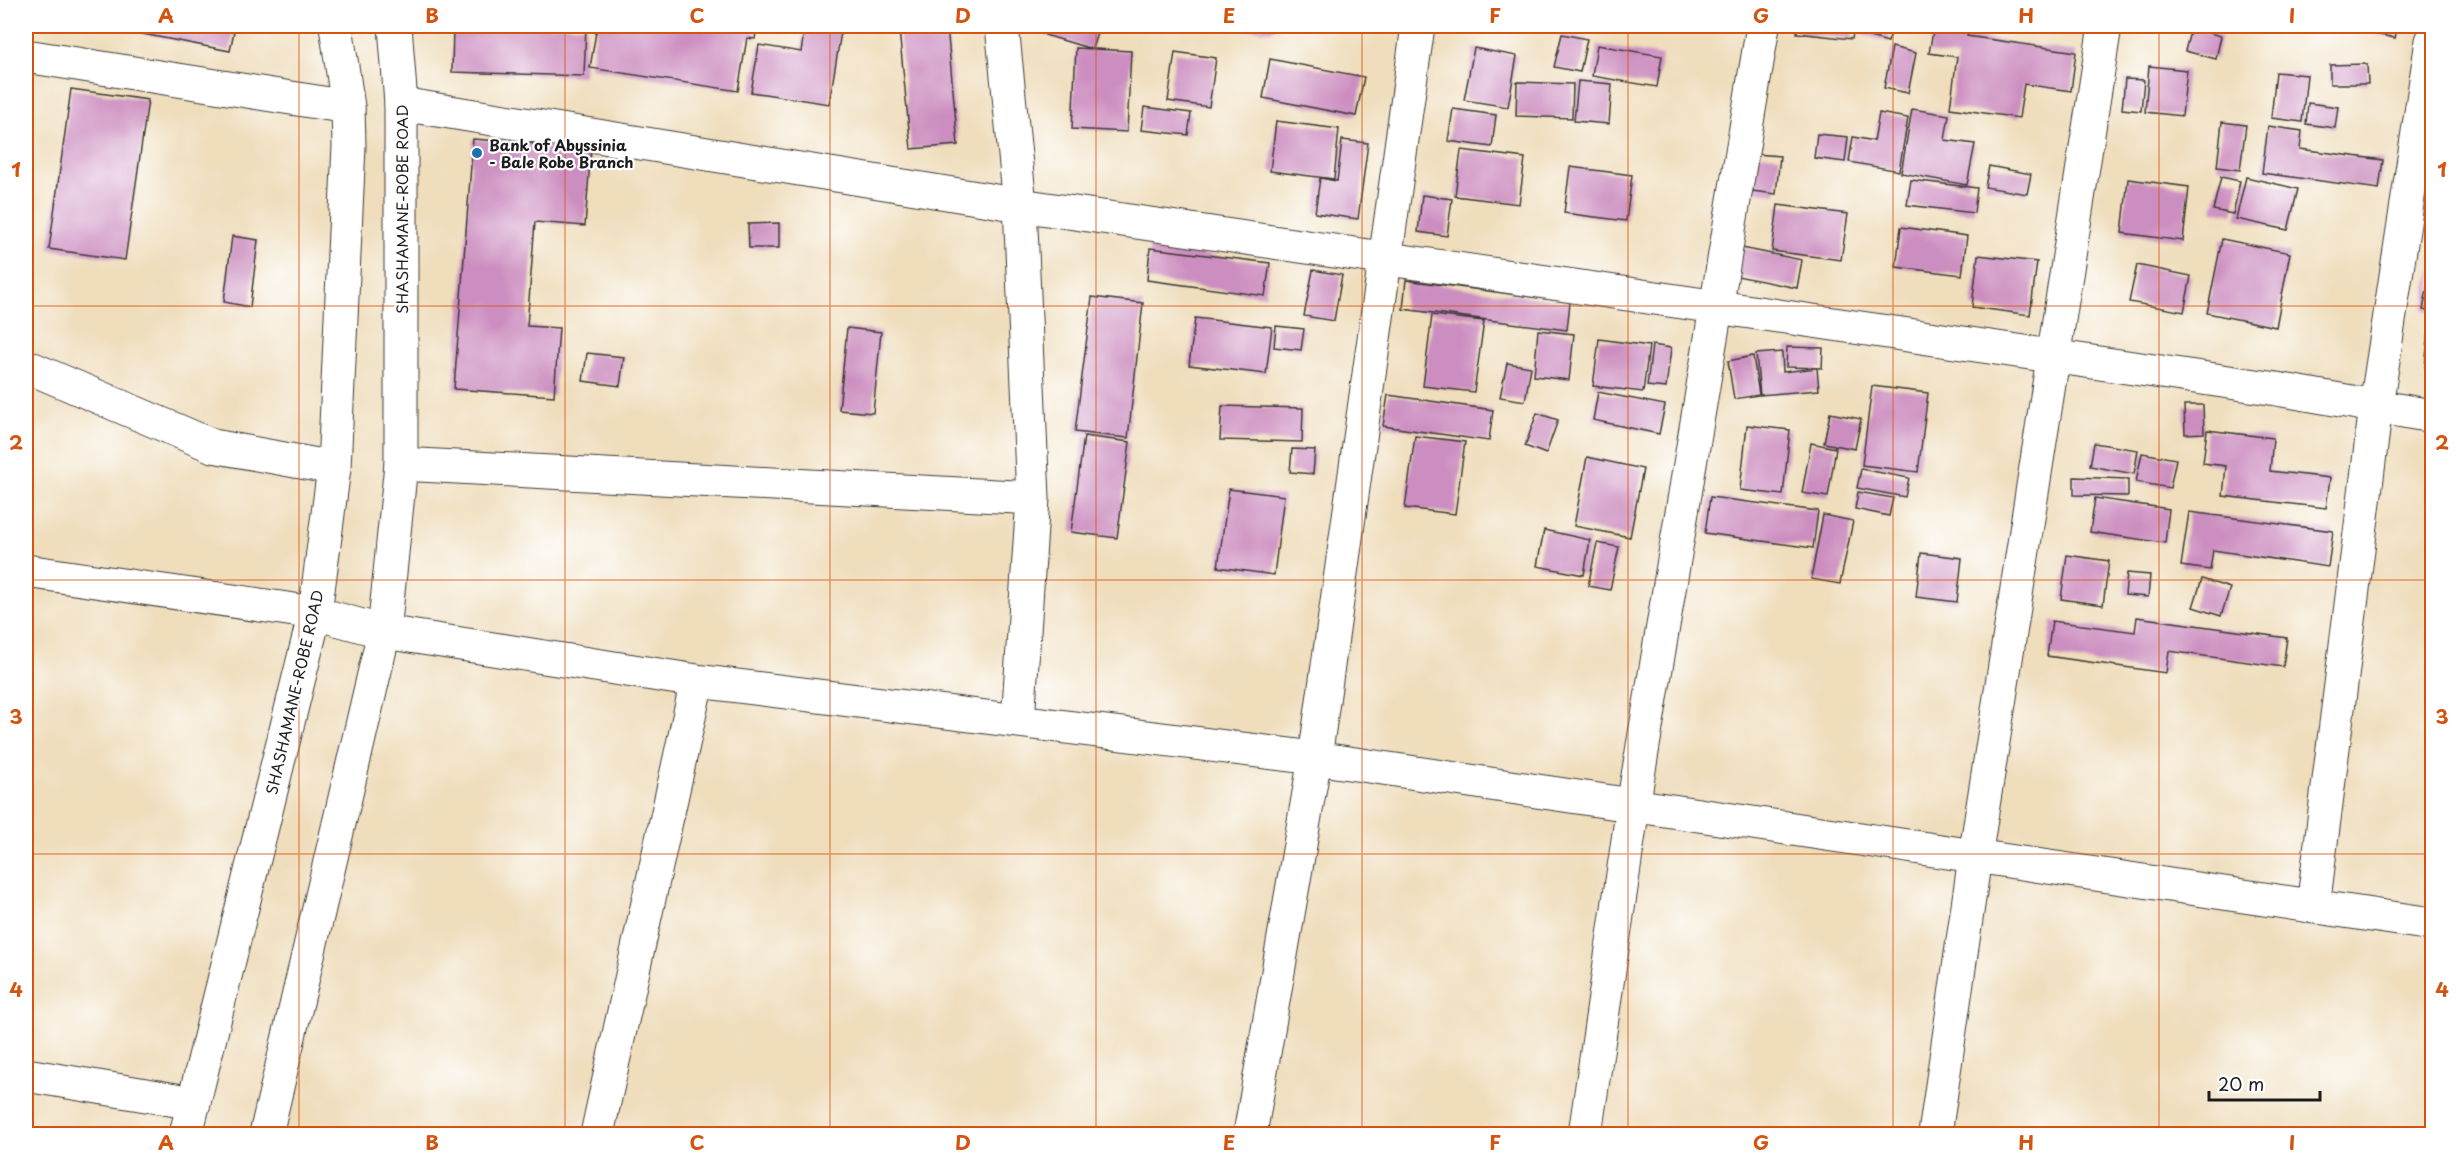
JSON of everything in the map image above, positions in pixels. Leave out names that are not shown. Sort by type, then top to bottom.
[{"type":"street","name":"SHASHAMANE-ROBE ROAD","points":[[186,1134],[315,613],[334,468],[349,146],[348,107],[336,26]]},
{"type":"street","name":"SHASHAMANE-ROBE ROAD","points":[[266,1134],[384,632],[401,464],[401,104],[395,26]]},
{"type":"street","points":[[1002,26],[1020,205],[1033,498],[1018,721]]},
{"type":"street","points":[[1250,1134],[1315,758],[1418,26]]},
{"type":"street","points":[[1585,1134],[1633,806],[1763,26]]},
{"type":"street","points":[[1935,1134],[1975,857],[2105,26]]},
{"type":"street","points":[[2313,907],[2376,406],[2433,41]]},
{"type":"street","points":[[26,57],[348,107]]},
{"type":"street","points":[[401,104],[1020,205],[2277,389],[2433,416]]},
{"type":"street","points":[[26,366],[213,446],[334,468]]},
{"type":"street","points":[[401,464],[1033,498]]},
{"type":"street","points":[[26,571],[315,613],[384,632],[697,681],[1315,758],[2433,924]]},
{"type":"street","points":[[597,1134],[697,681]]},
{"type":"street","points":[[26,1075],[194,1102]]},
{"type":"building","points":[[102,26],[235,26],[230,51]]},
{"type":"building","points":[[453,26],[586,26],[584,76],[452,72]]},
{"type":"building","points":[[597,26],[757,26],[755,39],[747,38],[738,91],[590,68]]},
{"type":"building","points":[[805,26],[842,26],[829,104],[751,92],[759,45],[801,52]]},
{"type":"building","points":[[947,26],[958,145],[911,149],[899,30]]},
{"type":"building","points":[[1048,26],[1099,26],[1092,49],[1045,35]]},
{"type":"building","points":[[1232,26],[1273,26],[1273,31],[1232,29]]},
{"type":"building","points":[[1797,26],[1854,26],[1852,39],[1797,33]]},
{"type":"building","points":[[1861,26],[1893,26],[1888,42],[1859,34]]},
{"type":"building","points":[[1934,26],[1969,26],[1967,36],[2076,52],[2071,91],[2024,84],[2019,118],[1950,108],[1957,57],[1929,53]]},
{"type":"building","points":[[2351,26],[2398,26],[2395,38],[2351,29]]},
{"type":"building","points":[[2191,28],[2221,36],[2216,59],[2185,51]]},
{"type":"building","points":[[1562,34],[1587,39],[1580,72],[1554,67]]},
{"type":"building","points":[[1597,45],[1662,56],[1657,87],[1592,76]]},
{"type":"building","points":[[1892,47],[1916,53],[1908,93],[1884,88]]},
{"type":"building","points":[[1076,48],[1131,51],[1127,132],[1072,129]]},
{"type":"building","points":[[1474,48],[1517,56],[1508,107],[1464,100]]},
{"type":"building","points":[[1175,52],[1216,58],[1209,107],[1168,101]]},
{"type":"building","points":[[1270,59],[1364,77],[1356,116],[1263,98]]},
{"type":"building","points":[[2367,64],[2368,84],[2330,84],[2330,65]]},
{"type":"building","points":[[2149,66],[2187,70],[2182,116],[2145,112]]},
{"type":"building","points":[[2276,72],[2307,75],[2302,122],[2271,118]]},
{"type":"building","points":[[2125,79],[2144,80],[2141,111],[2122,109]]},
{"type":"building","points":[[1578,81],[1612,84],[1609,124],[1574,121]]},
{"type":"building","points":[[1517,82],[1573,84],[1572,118],[1516,116]]},
{"type":"building","points":[[71,89],[148,100],[125,260],[49,249]]},
{"type":"building","points":[[2308,103],[2338,107],[2335,128],[2306,124]]},
{"type":"building","points":[[1144,107],[1191,113],[1188,135],[1141,130]]},
{"type":"building","points":[[1453,109],[1496,115],[1492,147],[1448,141]]},
{"type":"building","points":[[1912,109],[1949,115],[1945,140],[1975,144],[1967,185],[1901,173]]},
{"type":"building","points":[[1879,113],[1908,118],[1899,171],[1849,162],[1853,137],[1874,141]]},
{"type":"building","points":[[1276,121],[1339,129],[1334,179],[1270,171]]},
{"type":"building","points":[[2222,122],[2246,125],[2240,170],[2217,167]]},
{"type":"building","points":[[2268,126],[2302,131],[2300,149],[2383,160],[2379,189],[2262,173]]},
{"type":"building","points":[[1817,134],[1848,137],[1845,162],[1814,158]]},
{"type":"building","points":[[473,139],[591,148],[585,226],[535,222],[527,326],[559,328],[554,396],[454,389]]},
{"type":"building","points":[[1342,140],[1368,143],[1358,219],[1315,213],[1320,178],[1337,181]]},
{"type":"building","points":[[1461,150],[1525,158],[1519,204],[1455,196]]},
{"type":"building","points":[[1756,154],[1780,156],[1776,194],[1752,191]]},
{"type":"building","points":[[1989,166],[2031,174],[2027,194],[1985,187]]},
{"type":"building","points":[[1570,167],[1632,175],[1626,221],[1564,213]]},
{"type":"building","points":[[2221,177],[2240,181],[2233,214],[2213,210]]},
{"type":"building","points":[[2246,177],[2298,189],[2288,230],[2236,219]]},
{"type":"building","points":[[2128,179],[2189,187],[2183,241],[2122,233]]},
{"type":"building","points":[[1911,180],[1977,188],[1974,213],[1907,205]]},
{"type":"building","points":[[1422,195],[1452,199],[1447,236],[1418,232]]},
{"type":"building","points":[[1778,205],[1848,214],[1841,260],[1772,251]]},
{"type":"building","points":[[779,223],[779,248],[749,248],[748,224]]},
{"type":"building","points":[[1901,227],[1967,236],[1962,275],[1896,267]]},
{"type":"building","points":[[232,236],[258,240],[250,307],[224,302]]},
{"type":"building","points":[[2222,239],[2290,253],[2276,327],[2207,313]]},
{"type":"building","points":[[1150,248],[1270,263],[1265,296],[1147,280]]},
{"type":"building","points":[[1742,248],[1802,260],[1797,288],[1737,276]]},
{"type":"building","points":[[1978,255],[2037,262],[2030,315],[1972,307]]},
{"type":"building","points":[[2137,265],[2191,276],[2184,312],[2129,302]]},
{"type":"building","points":[[2432,269],[2432,312],[2423,310]]},
{"type":"building","points":[[1313,270],[1342,275],[1334,321],[1304,316]]},
{"type":"building","points":[[1406,280],[1570,302],[1567,330],[1403,309]]},
{"type":"building","points":[[1092,297],[1143,303],[1128,438],[1075,432]]},
{"type":"building","points":[[1432,315],[1484,321],[1474,392],[1423,386]]},
{"type":"building","points":[[1195,318],[1272,327],[1266,374],[1189,365]]},
{"type":"building","points":[[2430,321],[2432,322],[2432,367],[2425,367]]},
{"type":"building","points":[[1276,326],[1304,329],[1301,350],[1274,347]]},
{"type":"building","points":[[847,328],[881,332],[873,413],[839,410]]},
{"type":"building","points":[[1538,330],[1574,334],[1569,380],[1534,376]]},
{"type":"building","points":[[1599,339],[1649,346],[1643,392],[1593,386]]},
{"type":"building","points":[[1652,345],[1671,348],[1666,388],[1647,386]]},
{"type":"building","points":[[1787,347],[1823,348],[1822,368],[1786,367]]},
{"type":"building","points":[[1782,352],[1783,372],[1817,368],[1819,390],[1760,395],[1756,354]]},
{"type":"building","points":[[587,353],[624,357],[620,386],[583,381]]},
{"type":"building","points":[[1753,356],[1759,395],[1734,399],[1728,361]]},
{"type":"building","points":[[1507,363],[1531,367],[1525,401],[1500,397]]},
{"type":"building","points":[[1872,386],[1928,393],[1918,472],[1862,465]]},
{"type":"building","points":[[1598,392],[1665,405],[1659,434],[1593,420]]},
{"type":"building","points":[[1388,395],[1493,410],[1489,441],[1383,426]]},
{"type":"building","points":[[2184,405],[2203,405],[2204,433],[2185,434]]},
{"type":"building","points":[[1222,406],[1303,408],[1302,442],[1220,440]]},
{"type":"building","points":[[1537,413],[1558,420],[1546,454],[1525,446]]},
{"type":"building","points":[[1830,413],[1861,419],[1855,449],[1824,443]]},
{"type":"building","points":[[1747,425],[1790,430],[1783,495],[1740,490]]},
{"type":"building","points":[[2207,430],[2273,438],[2270,471],[2330,478],[2326,508],[2223,496],[2226,466],[2203,463]]},
{"type":"building","points":[[1084,436],[1130,442],[1117,538],[1071,532]]},
{"type":"building","points":[[1415,436],[1465,442],[1455,514],[1405,508]]},
{"type":"building","points":[[1811,443],[1836,448],[1828,497],[1802,493]]},
{"type":"building","points":[[2094,443],[2138,450],[2134,474],[2090,466]]},
{"type":"building","points":[[1292,449],[1315,450],[1313,474],[1290,472]]},
{"type":"building","points":[[2142,453],[2176,459],[2170,488],[2136,482]]},
{"type":"building","points":[[1587,457],[1643,469],[1630,537],[1574,526]]},
{"type":"building","points":[[1861,469],[1909,478],[1905,497],[1857,488]]},
{"type":"building","points":[[2074,477],[2128,479],[2128,496],[2074,495]]},
{"type":"building","points":[[1229,489],[1284,496],[1274,575],[1218,567]]},
{"type":"building","points":[[1858,492],[1893,498],[1889,516],[1855,509]]},
{"type":"building","points":[[1710,497],[1818,511],[1813,548],[1705,533]]},
{"type":"building","points":[[2095,498],[2169,509],[2165,543],[2090,532]]},
{"type":"building","points":[[2189,512],[2333,531],[2328,567],[2213,550],[2210,570],[2181,566]]},
{"type":"building","points":[[1823,515],[1853,521],[1840,584],[1811,579]]},
{"type":"building","points":[[1544,530],[1590,540],[1584,575],[1537,566]]},
{"type":"building","points":[[1597,543],[1619,547],[1610,590],[1588,586]]},
{"type":"building","points":[[1921,553],[1962,558],[1957,602],[1916,597]]},
{"type":"building","points":[[2067,555],[2109,561],[2103,605],[2061,599]]},
{"type":"building","points":[[2127,573],[2150,575],[2148,597],[2125,595]]},
{"type":"building","points":[[2202,579],[2230,588],[2221,616],[2193,607]]},
{"type":"building","points":[[2137,617],[2287,638],[2283,667],[2169,651],[2166,673],[2047,656],[2052,621],[2135,632]]},
{"type":"place","name":"Bank of Abyssinia - Bale Robe Branch","points":[[477,153]]}]
